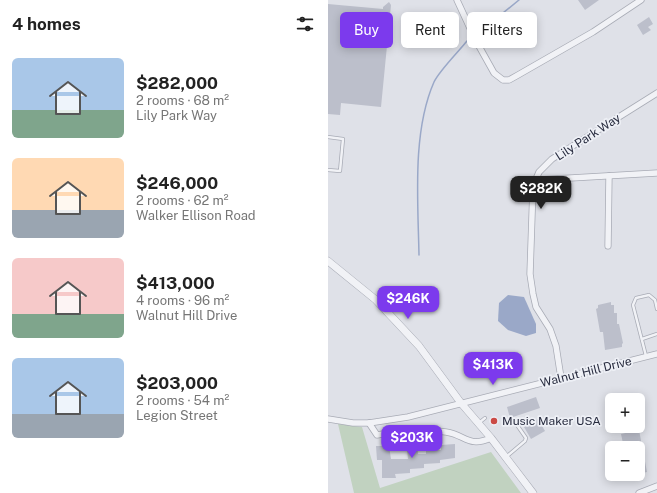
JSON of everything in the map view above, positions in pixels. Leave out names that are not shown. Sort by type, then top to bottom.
[{"type":"street","points":[[457,0],[475,39],[494,73],[503,80],[509,80],[593,32],[641,0]]},
{"type":"street","name":"Lily Park Way","points":[[561,378],[556,346],[550,329],[536,307],[530,274],[533,186],[539,172],[552,159],[657,93]]},
{"type":"street","points":[[536,180],[657,173]]},
{"type":"street","points":[[608,246],[609,176]]},
{"type":"street","points":[[328,261],[376,300],[419,346],[478,424],[506,457],[532,493]]},
{"type":"street","name":"Walnut Hill Drive","points":[[328,419],[353,423],[369,423],[426,413],[657,354]]},
{"type":"street","points":[[369,423],[377,435],[428,431],[448,432],[473,442],[479,442],[491,438]]},
{"type":"street","points":[[639,493],[657,486]]},
{"type":"lane","points":[[328,137],[343,139],[340,171],[328,170]]},
{"type":"lane","points":[[646,356],[633,306],[636,298],[649,295],[655,300],[657,309]]},
{"type":"lane","points":[[642,339],[657,334]]},
{"type":"lane","points":[[478,424],[485,418]]},
{"type":"lane","points":[[506,457],[525,441],[526,438],[517,425]]},
{"type":"green space","points":[[338,424],[362,427],[380,488],[491,452],[521,493],[354,493]]},
{"type":"water","points":[[508,295],[524,297],[536,324],[536,333],[526,336],[508,330],[498,321],[499,303]]},
{"type":"building","points":[[578,0],[599,0],[585,10]]},
{"type":"building","points":[[389,2],[391,5],[390,12],[340,12],[340,48],[387,48],[381,107],[341,103],[340,115],[328,114],[328,4],[383,9],[383,7]]},
{"type":"building","points":[[649,17],[653,24],[648,27],[651,30],[643,35],[637,25]]},
{"type":"building","points":[[611,302],[611,305],[614,305],[614,313],[617,313],[617,324],[619,324],[623,343],[622,347],[605,350],[603,332],[600,332],[596,309],[598,308],[598,305]]},
{"type":"building","points":[[536,397],[540,408],[510,418],[507,407]]},
{"type":"building","points":[[538,419],[545,431],[531,439],[524,427]]},
{"type":"building","points":[[640,433],[641,441],[622,441],[621,434]]},
{"type":"building","points":[[406,440],[417,440],[418,454],[426,454],[426,450],[441,450],[441,445],[455,444],[455,458],[440,460],[440,463],[424,464],[424,468],[410,469],[410,473],[395,474],[396,478],[382,478],[382,460],[377,460],[376,446],[389,446],[391,459],[408,459]]},
{"type":"building","points":[[645,462],[647,472],[645,472]]},
{"type":"waterway","points":[[504,12],[519,0]]},
{"type":"waterway","points":[[419,255],[418,167],[422,123],[434,82],[467,41]]},
{"type":"place","name":"Music Maker USA","points":[[494,421]]}]
